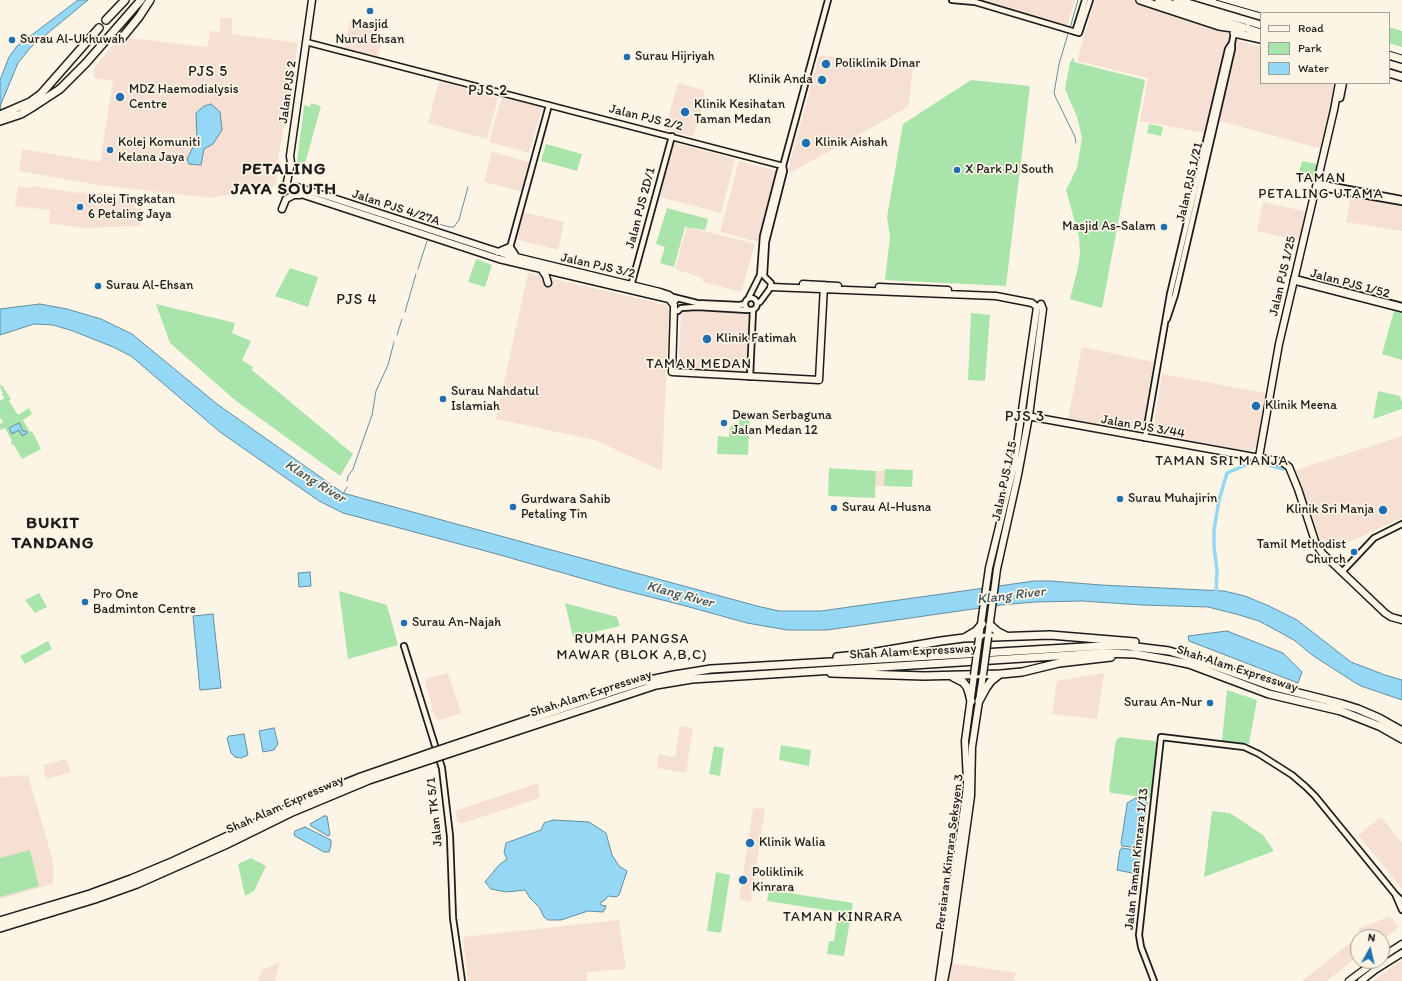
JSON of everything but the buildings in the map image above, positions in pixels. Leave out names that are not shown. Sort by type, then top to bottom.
[{"type":"highway","points":[[106,20],[125,0]]},
{"type":"highway","points":[[0,121],[21,114],[45,100],[65,84],[86,63],[141,0]]},
{"type":"highway","points":[[121,39],[139,17],[150,0]]},
{"type":"highway","points":[[1140,0],[1218,26],[1247,28]]},
{"type":"highway","points":[[1159,0],[1260,33]]},
{"type":"highway","points":[[1177,0],[1260,25]]},
{"type":"highway","points":[[1191,0],[1260,20]]},
{"type":"highway","points":[[3,114],[30,102],[41,94],[99,28]]},
{"type":"highway","points":[[1234,33],[1260,39]]},
{"type":"highway","points":[[1390,64],[1402,68]]},
{"type":"highway","points":[[1390,73],[1402,77]]},
{"type":"highway","points":[[964,638],[973,634],[982,622]]},
{"type":"highway","points":[[990,623],[998,632],[1008,636]]},
{"type":"highway","points":[[779,665],[865,654],[964,638],[1057,635],[1134,642],[1185,651],[1211,664]]},
{"type":"highway","name":"Shah Alam Expressway","points":[[0,921],[90,894],[131,879],[174,861],[314,796],[361,777],[449,750],[645,681],[674,675],[711,670],[779,665],[1101,646],[1128,646],[1169,652],[1211,664],[1271,686],[1342,704],[1379,718],[1402,731]]},
{"type":"highway","name":"Shah Alam Expressway","points":[[449,750],[656,685],[692,679],[749,674],[1095,653],[1135,654],[1183,663],[1269,694],[1341,711],[1379,726],[1402,740]]},
{"type":"highway","points":[[749,674],[832,673],[952,676],[983,675],[1022,672],[1060,663],[1135,654]]},
{"type":"highway","points":[[979,701],[991,680],[1000,674]]},
{"type":"highway","points":[[952,676],[967,687],[970,693],[971,701]]},
{"type":"highway","name":"Shah Alam Expressway","points":[[0,928],[95,899],[137,884],[225,845],[290,813],[431,756]]},
{"type":"main road","name":"Jalan PJS 2","points":[[286,187],[291,163],[290,156],[312,0]]},
{"type":"main road","name":"Jalan PJS 2","points":[[307,42],[315,0]]},
{"type":"main road","name":"Jalan PJS 1/25","points":[[1259,458],[1276,356],[1317,185],[1339,84]]},
{"type":"main road","name":"Jalan PJS 1/25","points":[[1334,110],[1338,106],[1343,84]]},
{"type":"main road","points":[[288,176],[291,182],[297,187]]},
{"type":"main road","name":"Jalan PJS 4/27A","points":[[286,187],[297,187],[400,224]]},
{"type":"main road","name":"Jalan PJS 4/27A","points":[[286,187],[307,196],[414,228],[499,256],[508,255]]},
{"type":"main road","points":[[282,209],[286,199],[294,195],[307,196]]},
{"type":"main road","points":[[499,256],[510,247],[517,258]]},
{"type":"main road","name":"Jalan PJS 3/2","points":[[508,255],[660,292],[675,304]]},
{"type":"main road","name":"Jalan PJS 3/2","points":[[499,256],[542,270],[669,299],[675,304]]},
{"type":"main road","points":[[542,270],[548,283]]},
{"type":"main road","points":[[771,285],[1001,293],[1034,300],[1039,305]]},
{"type":"main road","points":[[824,287],[996,296],[1039,305]]},
{"type":"main road","points":[[675,304],[672,372],[819,380],[824,287]]},
{"type":"main road","points":[[1029,302],[1033,308],[1034,324]]},
{"type":"main road","name":"Jalan PJS 1/15","points":[[971,701],[989,568],[1011,482],[1025,416],[1034,324],[1039,305],[1043,309],[1031,400],[1025,416],[1026,433],[997,569],[983,675]]},
{"type":"main road","points":[[1026,433],[1032,423],[1041,418],[1034,411],[1031,400]]},
{"type":"main road","name":"Jalan PJS 3/44","points":[[1025,416],[1282,462],[1289,468],[1316,544],[1328,559],[1385,613],[1391,617],[1402,620]]},
{"type":"main road","points":[[1250,456],[1257,453],[1261,449],[1268,459]]},
{"type":"main road","name":"Persiaran Kinrara Seksyen 3","points":[[942,980],[951,936],[970,796],[972,747],[983,675]]},
{"type":"main road","name":"Persiaran Kinrara Seksyen 3","points":[[942,960],[966,794],[967,782],[965,741],[971,701]]},
{"type":"main road","points":[[942,980],[945,964],[942,960],[947,954],[951,936]]},
{"type":"main road","points":[[1392,950],[1402,940]]},
{"type":"main road","points":[[1392,950],[1402,944]]},
{"type":"main road","points":[[1361,981],[1402,953]]},
{"type":"main road","points":[[1349,981],[1365,969]]},
{"type":"street","points":[[675,304],[697,303],[739,305],[745,304],[750,297],[760,275],[763,236],[828,0]]},
{"type":"street","points":[[952,0],[975,2],[1077,32]]},
{"type":"street","points":[[1077,32],[1085,0]]},
{"type":"street","points":[[1077,32],[1090,0]]},
{"type":"street","name":"Jalan PJS 1/21","points":[[1145,438],[1165,325],[1170,312],[1194,216],[1215,118],[1232,49],[1234,33]]},
{"type":"street","name":"Jalan PJS 2/2","points":[[307,42],[783,166]]},
{"type":"street","points":[[508,255],[549,104]]},
{"type":"street","name":"Jalan PJS 2D/1","points":[[631,286],[672,136]]},
{"type":"street","points":[[750,377],[751,310],[757,303],[760,302],[771,285],[764,276],[766,242],[784,170],[783,166]]},
{"type":"street","points":[[1317,185],[1402,199]]},
{"type":"street","points":[[1317,185],[1402,202]]},
{"type":"street","name":"Jalan PJS 1/52","points":[[1294,279],[1402,306]]},
{"type":"street","points":[[750,297],[755,298],[757,303]]},
{"type":"street","name":"Jalan PJS 1/52","points":[[1371,299],[1402,309]]},
{"type":"street","points":[[675,304],[681,308],[697,307],[751,310]]},
{"type":"street","points":[[745,304],[745,306],[751,310]]},
{"type":"street","points":[[1342,572],[1374,538],[1402,524]]},
{"type":"street","name":"Jalan TK 5/1","points":[[404,646],[442,768],[450,842],[453,918],[462,981]]},
{"type":"street","name":"Jalan Taman Kinrara 1/13","points":[[1154,981],[1141,947],[1139,936],[1161,737],[1244,747],[1255,751],[1292,775],[1315,796],[1395,894]]},
{"type":"street","points":[[1395,894],[1402,901]]},
{"type":"street","points":[[1395,894],[1402,910]]},
{"type":"shaded area","points":[[980,0],[1075,0],[1067,27]]},
{"type":"shaded area","points":[[1095,0],[1132,0],[1236,32],[1236,40],[1260,47],[1260,84],[1335,84],[1322,149],[1209,118],[1205,133],[1140,121],[1148,78],[1077,61]]},
{"type":"shaded area","points":[[220,18],[232,18],[232,34],[298,43],[276,170],[277,185],[212,198],[99,185],[19,171],[22,149],[100,162],[113,81],[94,78],[94,68],[119,37],[206,47],[208,45],[210,31],[220,32]]},
{"type":"shaded area","points":[[350,20],[384,34],[378,56],[344,48]]},
{"type":"shaded area","points":[[819,56],[914,62],[908,107],[792,172],[788,170]]},
{"type":"shaded area","points":[[439,81],[498,98],[487,139],[428,123]]},
{"type":"shaded area","name":"Klinik Kesihatan Taman Medan","points":[[678,83],[703,90],[705,94],[694,135],[691,136],[665,129]]},
{"type":"shaded area","points":[[502,96],[542,108],[529,153],[489,142]]},
{"type":"shaded area","points":[[674,143],[735,159],[721,213],[660,197]]},
{"type":"shaded area","points":[[492,152],[531,163],[523,192],[484,182]]},
{"type":"shaded area","points":[[739,161],[777,171],[758,242],[720,232]]},
{"type":"shaded area","name":"Kolej Tingkatan 6 Petaling Jaya","points":[[18,186],[28,188],[34,186],[79,193],[93,192],[136,198],[135,208],[143,209],[140,226],[84,228],[49,223],[50,210],[15,206]]},
{"type":"shaded area","points":[[1351,196],[1402,204],[1402,231],[1346,222]]},
{"type":"shaded area","points":[[1263,202],[1308,212],[1301,241],[1257,231]]},
{"type":"shaded area","points":[[522,212],[564,222],[558,250],[515,239]]},
{"type":"shaded area","points":[[687,227],[755,244],[741,292],[703,282],[702,278],[675,269]]},
{"type":"shaded area","points":[[528,273],[666,305],[669,310],[662,471],[595,440],[496,419]]},
{"type":"shaded area","points":[[684,309],[745,312],[749,314],[747,369],[744,374],[678,369],[681,313]]},
{"type":"shaded area","points":[[1082,347],[1154,362],[1143,428],[1139,432],[1068,419]]},
{"type":"shaded area","points":[[1162,374],[1265,393],[1256,448],[1249,451],[1155,434],[1153,429]]},
{"type":"shaded area","points":[[1402,436],[1402,518],[1349,542],[1322,543],[1296,470]]},
{"type":"shaded area","points":[[876,471],[885,471],[884,486],[876,486]]},
{"type":"shaded area","points":[[448,673],[461,713],[440,720],[435,718],[425,681],[426,679]]},
{"type":"shaded area","points":[[1104,673],[1097,719],[1052,714],[1057,681]]},
{"type":"shaded area","points":[[680,726],[693,728],[686,773],[657,768],[659,754],[675,757]]},
{"type":"shaded area","points":[[66,759],[71,772],[46,779],[43,765]]},
{"type":"shaded area","points":[[28,775],[53,861],[53,884],[0,899],[0,777]]},
{"type":"shaded area","points":[[538,783],[540,798],[463,823],[459,823],[457,820],[455,811]]},
{"type":"shaded area","points":[[753,809],[765,809],[751,902],[739,900]]},
{"type":"shaded area","points":[[1381,817],[1402,843],[1402,889],[1358,835]]},
{"type":"shaded area","points":[[1390,916],[1398,927],[1390,934],[1390,929],[1358,929]]},
{"type":"shaded area","points":[[619,920],[626,969],[587,972],[587,981],[468,981],[463,937]]},
{"type":"shaded area","points":[[1350,943],[1350,962],[1327,981],[1302,981]]},
{"type":"shaded area","points":[[1402,961],[1402,981],[1373,981],[1390,969]]},
{"type":"shaded area","points":[[280,962],[275,981],[258,981],[262,970]]},
{"type":"shaded area","points":[[951,963],[1016,973],[1014,981],[948,981]]},
{"type":"green space","points":[[1390,27],[1402,31],[1402,47],[1390,43]]},
{"type":"green space","points":[[1074,57],[1074,62],[1145,80],[1102,308],[1070,299],[1080,254],[1079,237],[1066,190],[1077,168],[1082,138],[1077,117],[1065,89],[1070,62]]},
{"type":"green space","name":"X Park PJ South","points":[[971,80],[1030,86],[1006,286],[885,280],[890,237],[887,217],[903,124]]},
{"type":"green space","points":[[311,103],[321,106],[303,171],[297,162],[304,105],[310,107]]},
{"type":"green space","points":[[1149,124],[1163,127],[1161,136],[1147,133]]},
{"type":"green space","points":[[546,144],[582,154],[577,171],[541,161]]},
{"type":"green space","points":[[1302,161],[1317,164],[1313,180],[1298,176]]},
{"type":"green space","points":[[667,208],[708,219],[705,230],[685,227],[674,267],[660,263],[665,247],[656,244]]},
{"type":"green space","points":[[476,259],[492,265],[485,287],[468,282]]},
{"type":"green space","points":[[290,268],[318,277],[308,307],[275,296]]},
{"type":"green space","points":[[156,304],[235,323],[232,333],[251,341],[242,360],[253,367],[252,370],[353,454],[340,476],[236,401],[170,343]]},
{"type":"green space","points":[[1394,311],[1402,313],[1402,360],[1382,354]]},
{"type":"green space","points":[[971,313],[990,315],[985,381],[968,380]]},
{"type":"green space","points":[[1,384],[11,399],[9,401],[18,415],[29,408],[32,414],[23,420],[30,432],[32,431],[41,449],[22,459],[14,445],[12,445],[12,441],[5,428],[0,430],[0,424],[3,422],[0,418],[0,401],[4,398],[0,387]]},
{"type":"green space","points":[[1378,391],[1400,396],[1402,409],[1373,419]]},
{"type":"green space","points":[[739,411],[750,412],[748,455],[717,454],[718,436],[729,437],[730,428],[733,423],[739,423]]},
{"type":"green space","points":[[829,468],[876,471],[875,498],[828,496]]},
{"type":"green space","points":[[885,469],[913,470],[912,487],[884,486]]},
{"type":"green space","points":[[339,591],[387,605],[398,645],[348,659]]},
{"type":"green space","points":[[39,593],[47,607],[35,613],[25,600]]},
{"type":"green space","points":[[565,603],[617,617],[620,626],[573,637]]},
{"type":"green space","points":[[48,641],[52,649],[25,664],[20,656]]},
{"type":"green space","points":[[1227,690],[1257,700],[1249,744],[1222,741]]},
{"type":"green space","points":[[1120,737],[1155,741],[1158,746],[1151,798],[1111,793],[1109,790],[1116,740]]},
{"type":"green space","points":[[781,745],[811,750],[809,766],[779,760]]},
{"type":"green space","points":[[714,746],[724,748],[720,776],[709,774]]},
{"type":"green space","points":[[1212,811],[1230,813],[1263,835],[1274,851],[1204,877]]},
{"type":"green space","points":[[30,850],[39,886],[0,897],[0,858]]},
{"type":"green space","points":[[251,858],[266,866],[254,891],[245,896],[238,864]]},
{"type":"green space","points":[[716,872],[730,875],[721,933],[707,931]]},
{"type":"green space","points":[[769,890],[853,903],[844,956],[827,954],[829,941],[834,941],[838,912],[767,901]]},
{"type":"water","points":[[78,0],[88,0],[31,47],[18,63],[1,104],[0,112],[0,80],[9,57],[17,46]]},
{"type":"water","points":[[211,104],[220,112],[222,130],[213,144],[204,149],[201,165],[189,164],[187,159],[197,139],[196,113],[204,106]]},
{"type":"water","name":"Klang River","points":[[40,304],[67,309],[101,319],[132,334],[217,404],[343,493],[779,611],[821,611],[1034,581],[1224,591],[1245,596],[1297,620],[1351,662],[1402,680],[1402,700],[1361,686],[1312,655],[1294,640],[1259,621],[1208,607],[1082,601],[1035,602],[1001,605],[827,630],[787,630],[747,623],[343,513],[319,501],[220,432],[131,356],[73,331],[53,325],[34,324],[0,335],[0,309]]},
{"type":"water","points":[[19,423],[23,431],[26,431],[27,433],[22,436],[19,430],[12,434],[9,428]]},
{"type":"water","points":[[310,572],[311,586],[299,587],[298,573]]},
{"type":"water","points":[[213,614],[221,688],[200,690],[193,616]]},
{"type":"water","points":[[1227,631],[1283,653],[1302,672],[1298,683],[1189,641],[1188,636]]},
{"type":"water","points":[[274,728],[278,744],[274,750],[263,752],[259,731]]},
{"type":"water","points":[[244,734],[248,755],[241,758],[235,757],[231,753],[227,738],[229,736]]},
{"type":"water","points":[[1136,798],[1145,800],[1147,803],[1142,846],[1140,848],[1122,846],[1121,843],[1127,803]]},
{"type":"water","points":[[324,816],[327,816],[330,835],[328,836],[310,824]]},
{"type":"water","points":[[553,820],[589,822],[606,833],[612,855],[619,866],[627,871],[619,895],[616,897],[608,896],[600,903],[601,905],[606,906],[603,912],[588,911],[561,920],[548,920],[544,917],[539,907],[530,898],[525,890],[506,892],[491,889],[485,882],[499,865],[507,859],[504,852],[506,843],[541,830],[544,823]]},
{"type":"water","points":[[305,827],[331,840],[329,852],[324,852],[295,836],[295,831]]},
{"type":"water","points":[[1122,848],[1141,851],[1139,873],[1137,874],[1117,870],[1120,850]]},
{"type":"waterway","points":[[1070,28],[1078,0]]},
{"type":"waterway","points":[[1068,34],[1059,64],[1054,93],[1075,137],[1076,143]]},
{"type":"waterway","points":[[434,223],[454,227],[459,220],[468,187]]},
{"type":"waterway","points":[[418,269],[427,241]]},
{"type":"waterway","points":[[405,312],[416,274]]},
{"type":"waterway","points":[[397,335],[402,319]]},
{"type":"waterway","points":[[347,481],[348,476],[353,469],[372,415],[376,391],[388,365],[394,342]]},
{"type":"waterway","points":[[1216,594],[1217,570],[1214,547],[1214,530],[1219,500],[1227,473],[1255,461],[1283,469]]},
{"type":"waterway","name":"Klang River","points":[[343,494],[347,487]]},
{"type":"railway","points":[[1216,0],[1260,13]]},
{"type":"railway","points":[[1390,51],[1402,55]]},
{"type":"place","name":"Masjid Nurul Ehsan","points":[[370,11]]},
{"type":"place","name":"Surau Al-Ukhuwah","points":[[12,40]]},
{"type":"place","name":"Surau Hijriyah","points":[[627,57]]},
{"type":"place","name":"Poliklinik Dinar","points":[[826,64]]},
{"type":"place","name":"Klinik Anda","points":[[822,80]]},
{"type":"place","name":"MDZ Haemodialysis Centre","points":[[120,97]]},
{"type":"place","name":"Klinik Kesihatan Taman Medan","points":[[685,112]]},
{"type":"place","name":"Klinik Aishah","points":[[806,143]]},
{"type":"place","name":"Kolej Komuniti Kelana Jaya","points":[[110,150]]},
{"type":"place","name":"X Park PJ South","points":[[957,170]]},
{"type":"place","name":"Kolej Tingkatan 6 Petaling Jaya","points":[[80,207]]},
{"type":"place","name":"Masjid As-Salam","points":[[1164,227]]},
{"type":"place","name":"Surau Al-Ehsan","points":[[98,286]]},
{"type":"place","name":"Klinik Fatimah","points":[[707,339]]},
{"type":"place","name":"Surau Nahdatul Islamiah","points":[[443,399]]},
{"type":"place","name":"Klinik Meena","points":[[1256,406]]},
{"type":"place","name":"Dewan Serbaguna Jalan Medan 12","points":[[724,423]]},
{"type":"place","name":"Surau Muhajirin","points":[[1120,499]]},
{"type":"place","name":"Gurdwara Sahib Petaling Tin","points":[[513,507]]},
{"type":"place","name":"Surau Al-Husna","points":[[834,508]]},
{"type":"place","name":"Klinik Sri Manja","points":[[1383,510]]},
{"type":"place","name":"Tamil Methodist Church","points":[[1354,552]]},
{"type":"place","name":"Pro One Badminton Centre","points":[[85,602]]},
{"type":"place","name":"Surau An-Najah","points":[[404,623]]},
{"type":"place","name":"Surau An-Nur","points":[[1210,703]]},
{"type":"place","name":"Klinik Walia","points":[[750,843]]},
{"type":"place","name":"Poliklinik Kinrara","points":[[743,880]]},
{"type":"district","name":"PJS 5","points":[[208,72]]},
{"type":"district","name":"PJS 2","points":[[488,91]]},
{"type":"district","name":"PETALING JAYA SOUTH","points":[[284,180]]},
{"type":"district","name":"TAMAN PETALING UTAMA","points":[[1321,186]]},
{"type":"district","name":"PJS 4","points":[[357,300]]},
{"type":"district","name":"TAMAN MEDAN","points":[[699,364]]},
{"type":"district","name":"PJS 3","points":[[1025,417]]},
{"type":"district","name":"TAMAN SRI MANJA","points":[[1222,461]]},
{"type":"district","name":"BUKIT TANDANG","points":[[53,534]]},
{"type":"district","name":"RUMAH PANGSA MAWAR (BLOK A,B,C)","points":[[632,648]]},
{"type":"district","name":"TAMAN KINRARA","points":[[843,917]]}]
